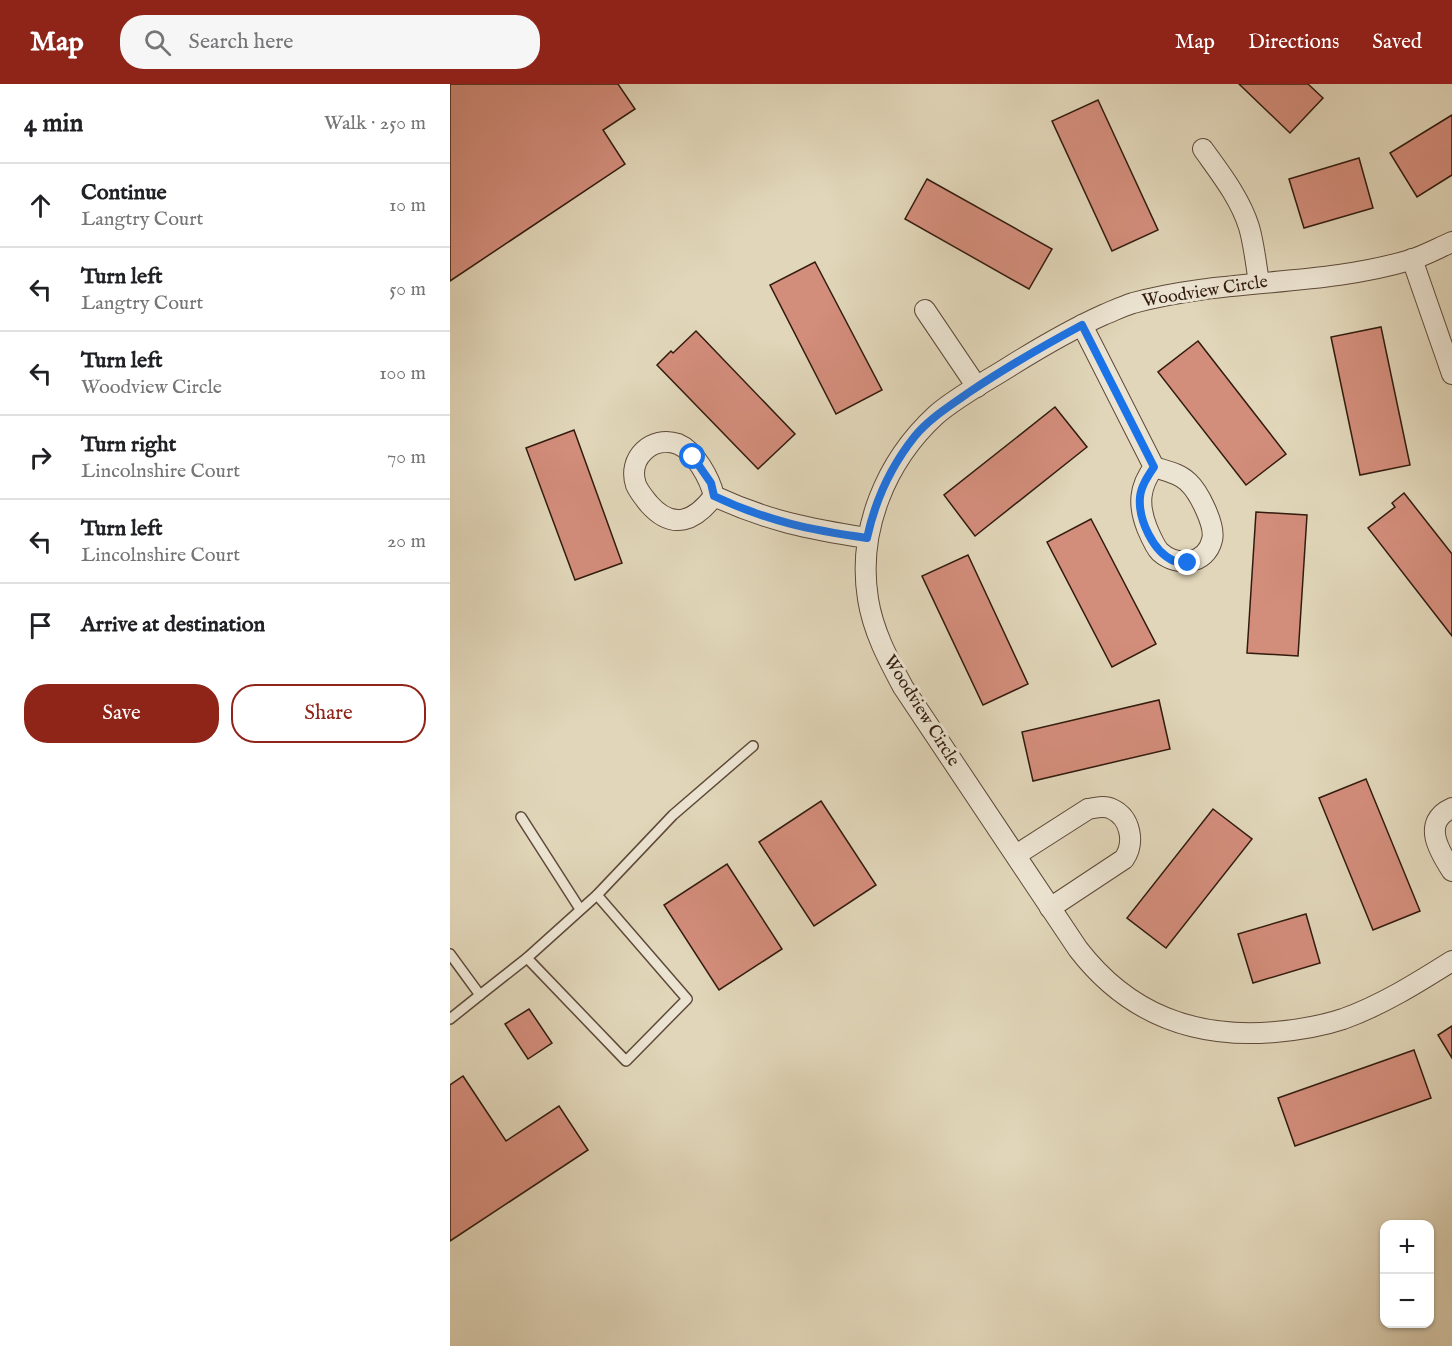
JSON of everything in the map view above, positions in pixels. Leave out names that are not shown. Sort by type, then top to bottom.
[{"type":"street","points":[[1203,149],[1242,209],[1249,228],[1259,283]]},
{"type":"street","name":"Woodview Circle","points":[[1452,242],[1412,260],[1367,270],[1308,279],[1197,290],[1131,303],[1082,325],[1029,354],[977,387],[938,414],[916,435],[897,461],[873,514],[867,538],[868,598],[884,653],[909,696],[1050,908],[1086,960],[1112,987],[1145,1009],[1176,1021],[1212,1032],[1244,1034],[1292,1030],[1341,1020],[1374,1006],[1452,961]]},
{"type":"street","points":[[1412,260],[1452,374]]},
{"type":"street","points":[[925,310],[977,387]]},
{"type":"street","points":[[1082,325],[1154,467],[1176,474],[1188,481],[1211,523],[1213,539],[1208,550],[1199,558],[1188,563],[1175,562],[1159,551],[1141,513],[1140,497],[1145,480],[1154,467]]},
{"type":"street","points":[[714,496],[764,518],[806,529],[867,538]]},
{"type":"street","points":[[1016,855],[1088,809],[1110,808],[1127,826],[1131,837],[1131,850],[1124,859],[1050,908]]},
{"type":"street","points":[[1452,808],[1437,821],[1434,832],[1437,846],[1452,871]]},
{"type":"lane","points":[[450,1019],[527,958],[597,895],[673,815],[753,746]]},
{"type":"lane","points":[[522,817],[580,909]]},
{"type":"lane","points":[[527,958],[626,1061],[687,999],[597,895]]},
{"type":"lane","points":[[450,954],[480,995]]},
{"type":"building","points":[[450,84],[618,84],[635,109],[603,130],[625,164],[450,281]]},
{"type":"building","points":[[1239,84],[1308,84],[1323,98],[1290,133]]},
{"type":"building","points":[[1098,100],[1158,230],[1112,251],[1052,121]]},
{"type":"building","points":[[1452,115],[1452,175],[1417,197],[1390,153]]},
{"type":"building","points":[[1359,158],[1373,208],[1304,228],[1289,179]]},
{"type":"building","points":[[927,179],[1052,249],[1029,289],[905,219]]},
{"type":"building","points":[[815,262],[882,390],[836,414],[770,285]]},
{"type":"building","points":[[1381,327],[1410,465],[1360,475],[1331,337]]},
{"type":"building","points":[[696,331],[795,434],[758,469],[657,365]]},
{"type":"building","points":[[1198,341],[1286,454],[1246,485],[1158,372]]},
{"type":"building","points":[[1055,407],[1087,447],[975,536],[944,495]]},
{"type":"building","points":[[574,430],[622,563],[575,580],[526,448]]},
{"type":"building","points":[[1404,493],[1452,554],[1452,636],[1368,528],[1395,507],[1392,503]]},
{"type":"building","points":[[1256,512],[1307,515],[1298,656],[1247,653]]},
{"type":"building","points":[[1091,519],[1156,644],[1112,667],[1047,542]]},
{"type":"building","points":[[968,555],[1028,684],[983,705],[922,576]]},
{"type":"building","points":[[1159,700],[1170,749],[1033,781],[1022,732]]},
{"type":"building","points":[[1366,779],[1420,911],[1373,930],[1319,798]]},
{"type":"building","points":[[821,801],[876,885],[814,926],[759,842]]},
{"type":"building","points":[[1213,809],[1252,839],[1166,948],[1127,918]]},
{"type":"building","points":[[727,864],[782,949],[719,990],[664,905]]},
{"type":"building","points":[[1306,914],[1320,963],[1253,983],[1238,934]]},
{"type":"building","points":[[529,1009],[552,1043],[528,1059],[505,1024]]},
{"type":"building","points":[[1452,1026],[1452,1058],[1438,1035]]},
{"type":"building","points":[[1414,1050],[1431,1098],[1295,1146],[1278,1098]]},
{"type":"building","points":[[463,1076],[506,1141],[559,1106],[588,1150],[450,1241],[450,1085]]},
{"type":"route","points":[[693,457],[711,483],[714,496],[764,518],[806,529],[867,538],[873,514],[885,485],[897,461],[916,435],[938,414],[977,387],[1029,354],[1082,325],[1154,467],[1145,480],[1140,497],[1141,513],[1148,531],[1159,551],[1175,562],[1188,563]]}]
